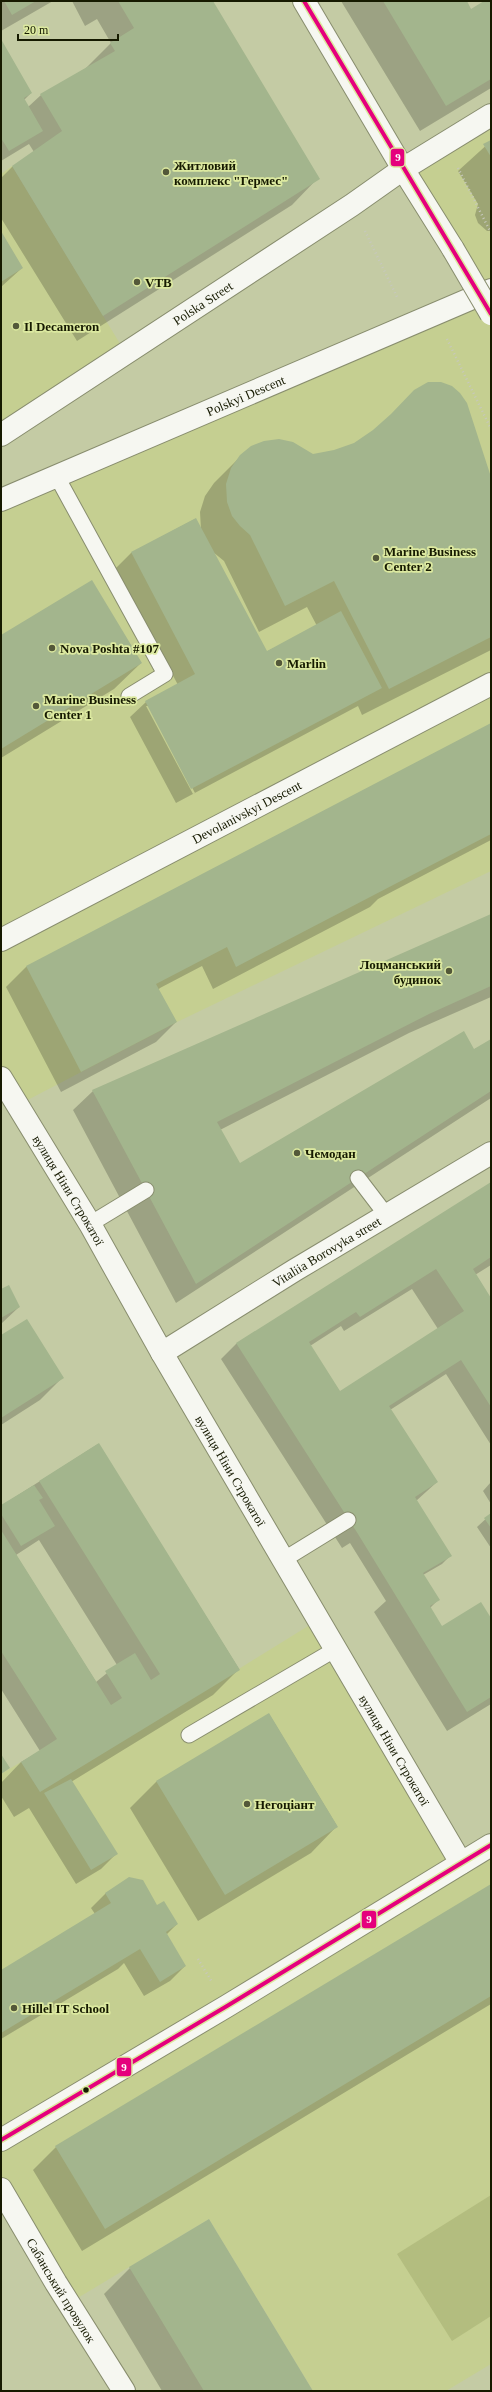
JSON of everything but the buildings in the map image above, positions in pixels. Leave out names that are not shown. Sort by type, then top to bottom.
[{"type":"street","points":[[304,1],[491,314]]},
{"type":"street","name":"Polska Street","points":[[1,435],[352,205],[403,169],[491,115]]},
{"type":"street","name":"Polskyi Descent","points":[[1,500],[56,475],[491,290]]},
{"type":"street","name":"Devolanivskyi Descent","points":[[1,940],[491,684]]},
{"type":"street","name":"вулиця Ніни Строкатої","points":[[1,1078],[90,1224],[162,1353],[461,1863]]},
{"type":"street","name":"Vitaliia Borovyka street","points":[[162,1353],[491,1153]]},
{"type":"street","points":[[1,2140],[228,2006],[491,1845]]},
{"type":"street","name":"Сабанський провулок","points":[[1,2189],[56,2283],[124,2391]]},
{"type":"lane","points":[[56,475],[165,674],[129,696]]},
{"type":"lane","points":[[358,1178],[387,1216]]},
{"type":"lane","points":[[90,1224],[146,1190]]},
{"type":"lane","points":[[283,1560],[348,1520]]},
{"type":"lane","points":[[189,1735],[336,1648]]},
{"type":"path","points":[[445,143],[491,234]]},
{"type":"path","points":[[352,205],[410,324]]},
{"type":"path","points":[[435,314],[491,429]]},
{"type":"shaded area","points":[[491,120],[491,283],[481,288],[410,169]]},
{"type":"shaded area","points":[[12,166],[122,347],[1,438],[1,174]]},
{"type":"shaded area","points":[[491,293],[491,682],[1,938],[1,507]]},
{"type":"shaded area","points":[[491,689],[491,871],[177,1022],[18,1105],[1,1075],[1,941]]},
{"type":"shaded area","points":[[313,1623],[456,1860],[1,2139],[1,1774],[21,1762],[40,1792]]},
{"type":"shaded area","points":[[491,1847],[491,2364],[446,2391],[313,2391],[209,2219],[71,2302],[1,2188],[1,2146]]},
{"type":"shaded area","points":[[491,2195],[491,2316],[452,2341],[397,2254]]},
{"type":"transit line","name":"9","points":[[304,1],[491,314]]},
{"type":"transit line","name":"9","points":[[1,2140],[227,2006],[491,1845]]},
{"type":"place","name":"Житловий комплекс \"Гермес\"","points":[[166,172]]},
{"type":"place","name":"VTB","points":[[137,282]]},
{"type":"place","name":"Il Decameron","points":[[16,326]]},
{"type":"place","name":"Marine Business Center 2","points":[[376,558]]},
{"type":"place","name":"Nova Poshta #107","points":[[52,648]]},
{"type":"place","name":"Marlin","points":[[279,663]]},
{"type":"place","name":"Marine Business Center 1","points":[[36,706]]},
{"type":"place","name":"Лоцманський будинок","points":[[449,971]]},
{"type":"place","name":"Чемодан","points":[[297,1153]]},
{"type":"place","name":"Негоціант","points":[[247,1804]]},
{"type":"place","name":"Hillel IT School","points":[[14,2008]]}]
